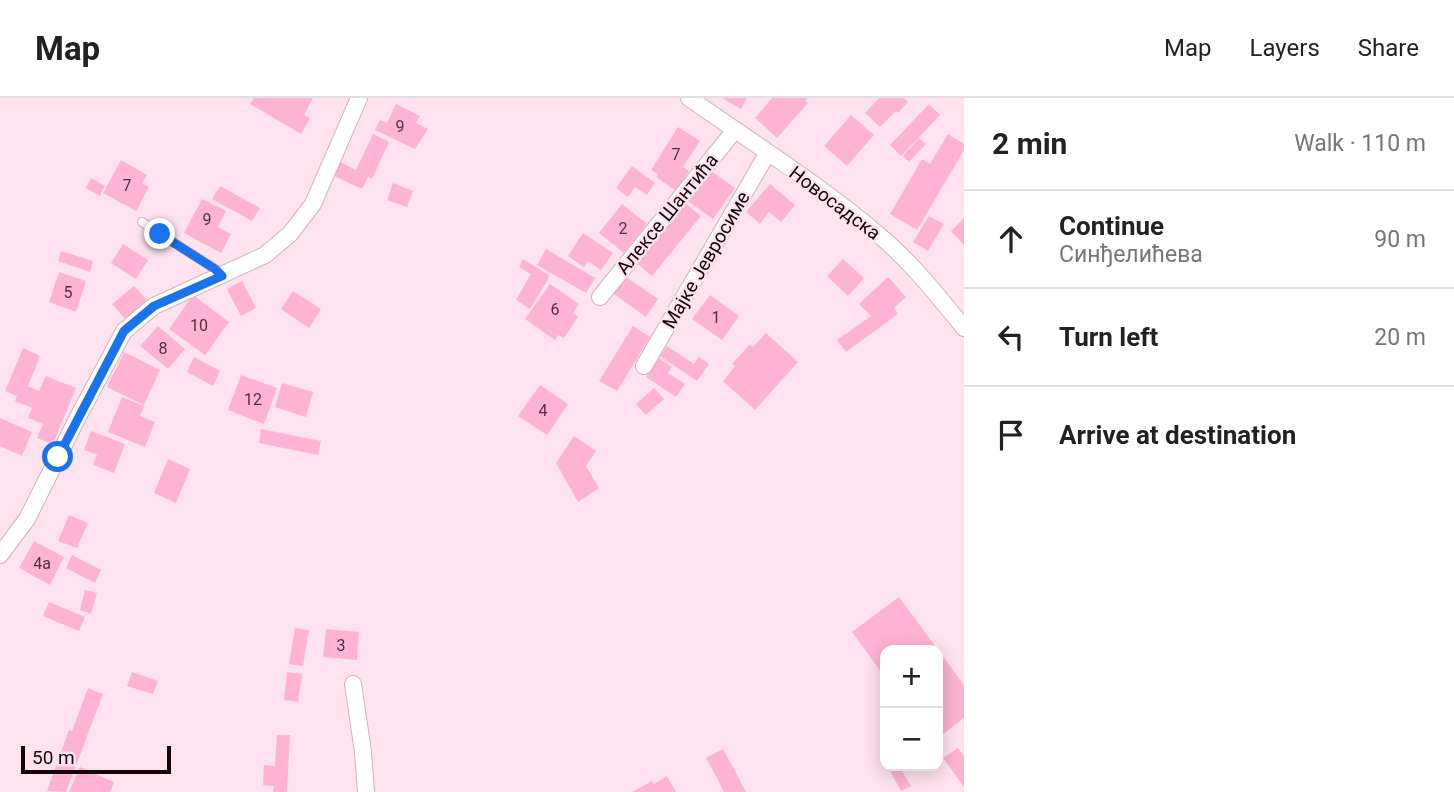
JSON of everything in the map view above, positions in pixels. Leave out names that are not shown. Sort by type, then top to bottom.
[{"type":"street","points":[[0,555],[27,519],[124,331],[154,306],[265,255],[290,234],[313,204],[359,98]]},
{"type":"street","name":"Новосадска","points":[[689,98],[820,188],[882,238],[921,276],[964,327]]},
{"type":"street","name":"Алексе Шантића","points":[[600,297],[735,130]]},
{"type":"street","name":"Мајке Јевросиме","points":[[644,366],[767,153]]},
{"type":"street","points":[[353,684],[366,792]]},
{"type":"lane","points":[[142,222],[222,276]]},
{"type":"building","points":[[254,98],[313,98],[304,115],[310,118],[301,134],[250,104]]},
{"type":"building","points":[[722,98],[747,98],[741,109]]},
{"type":"building","points":[[772,98],[807,98],[805,101],[808,103],[777,138],[755,118]]},
{"type":"building","points":[[879,98],[904,98],[908,102],[880,127],[865,113]]},
{"type":"building","points":[[396,104],[420,116],[416,123],[428,129],[415,149],[375,130],[380,120],[387,123]]},
{"type":"building","points":[[929,104],[940,115],[901,156],[890,145]]},
{"type":"building","points":[[851,115],[874,135],[847,166],[824,146]]},
{"type":"building","points":[[678,127],[700,141],[683,167],[689,171],[676,191],[656,177],[658,174],[651,170]]},
{"type":"building","points":[[373,134],[389,142],[372,179],[368,177],[362,189],[334,176],[340,162],[356,170]]},
{"type":"building","points":[[948,134],[964,144],[964,150],[917,230],[890,214],[922,159],[930,164]]},
{"type":"building","points":[[919,138],[926,144],[909,162],[903,156]]},
{"type":"building","points":[[121,160],[147,175],[142,183],[149,187],[136,211],[103,193]]},
{"type":"building","points":[[632,166],[655,183],[647,195],[635,187],[628,197],[616,188]]},
{"type":"building","points":[[710,170],[735,188],[713,219],[688,201]]},
{"type":"building","points":[[91,178],[105,186],[100,196],[86,188]]},
{"type":"building","points":[[393,183],[413,191],[407,207],[387,200]]},
{"type":"building","points":[[770,184],[795,205],[781,222],[769,212],[760,224],[746,212]]},
{"type":"building","points":[[220,186],[260,208],[252,221],[212,199]]},
{"type":"building","points":[[202,199],[226,211],[218,227],[231,234],[221,253],[184,233]]},
{"type":"building","points":[[685,203],[701,216],[652,276],[637,263]]},
{"type":"building","points":[[622,204],[647,224],[624,253],[599,233]]},
{"type":"building","points":[[929,216],[944,224],[928,251],[913,242]]},
{"type":"building","points":[[964,218],[964,245],[951,231]]},
{"type":"building","points":[[583,233],[613,253],[601,270],[588,261],[584,267],[568,256]]},
{"type":"building","points":[[123,244],[148,260],[136,279],[111,263]]},
{"type":"building","points":[[546,249],[595,278],[586,293],[537,265]]},
{"type":"building","points":[[61,251],[93,261],[90,272],[58,261]]},
{"type":"building","points":[[523,259],[550,276],[530,309],[516,300],[531,274],[519,267]]},
{"type":"building","points":[[843,259],[864,278],[848,296],[827,276]]},
{"type":"building","points":[[59,272],[86,281],[76,312],[49,302]]},
{"type":"building","points":[[626,277],[658,299],[646,317],[614,294]]},
{"type":"building","points":[[888,277],[906,297],[894,308],[898,314],[846,352],[837,340],[871,316],[859,304]]},
{"type":"building","points":[[242,281],[256,308],[241,316],[227,289]]},
{"type":"building","points":[[550,284],[579,304],[573,313],[578,317],[564,338],[558,335],[555,340],[525,319]]},
{"type":"building","points":[[134,286],[148,301],[126,320],[112,304]]},
{"type":"building","points":[[293,291],[321,309],[309,328],[281,309]]},
{"type":"building","points":[[193,295],[229,322],[205,355],[169,329]]},
{"type":"building","points":[[710,295],[739,316],[722,340],[692,319]]},
{"type":"building","points":[[158,326],[185,349],[168,369],[140,346]]},
{"type":"building","points":[[633,326],[650,337],[617,391],[599,381]]},
{"type":"building","points":[[766,333],[798,362],[755,410],[723,381],[735,366],[732,364],[750,344],[753,347]]},
{"type":"building","points":[[667,346],[694,364],[699,357],[709,364],[697,381],[660,356]]},
{"type":"building","points":[[23,348],[40,356],[28,386],[39,391],[46,376],[76,388],[53,444],[37,438],[43,424],[28,418],[32,408],[15,401],[17,396],[5,391]]},
{"type":"building","points":[[124,352],[160,370],[144,405],[107,387]]},
{"type":"building","points":[[194,357],[220,371],[213,386],[187,372]]},
{"type":"building","points":[[659,358],[672,367],[668,373],[685,384],[676,397],[646,377]]},
{"type":"building","points":[[241,375],[277,388],[264,424],[228,410]]},
{"type":"building","points":[[282,383],[313,392],[306,417],[275,407]]},
{"type":"building","points":[[540,385],[568,404],[547,435],[518,416]]},
{"type":"building","points":[[654,388],[664,399],[646,415],[636,404]]},
{"type":"building","points":[[122,397],[144,406],[140,416],[155,422],[145,447],[108,432]]},
{"type":"building","points":[[0,418],[32,432],[22,456],[0,446]]},
{"type":"building","points":[[261,429],[321,441],[318,455],[259,443]]},
{"type":"building","points":[[91,431],[125,444],[114,473],[93,465],[97,455],[84,450]]},
{"type":"building","points":[[574,436],[596,451],[586,466],[599,488],[578,502],[556,463]]},
{"type":"building","points":[[168,459],[190,469],[176,503],[154,493]]},
{"type":"building","points":[[69,515],[88,523],[77,548],[58,541]]},
{"type":"building","points":[[34,541],[64,557],[50,585],[19,568]]},
{"type":"building","points":[[72,555],[101,570],[95,583],[66,568]]},
{"type":"building","points":[[85,590],[97,593],[91,614],[80,610]]},
{"type":"building","points":[[899,597],[934,645],[880,645],[880,670],[852,632]]},
{"type":"building","points":[[49,602],[85,617],[79,631],[43,616]]},
{"type":"building","points":[[295,628],[309,630],[303,666],[289,664]]},
{"type":"building","points":[[326,629],[359,632],[357,660],[323,657]]},
{"type":"building","points":[[943,657],[964,685],[964,718],[943,734]]},
{"type":"building","points":[[132,672],[158,681],[153,694],[127,686]]},
{"type":"building","points":[[287,672],[302,674],[298,702],[284,700]]},
{"type":"building","points":[[88,688],[103,694],[66,792],[47,791],[69,730],[72,731]]},
{"type":"building","points":[[277,735],[290,735],[287,792],[273,792],[274,786],[263,785],[264,765],[275,766]]},
{"type":"building","points":[[958,748],[964,756],[964,787],[943,758]]},
{"type":"building","points":[[723,749],[746,792],[724,792],[706,758]]},
{"type":"building","points":[[80,767],[114,782],[110,792],[69,792]]},
{"type":"building","points":[[890,771],[902,771],[911,786],[901,791]]},
{"type":"building","points":[[667,776],[676,792],[632,792],[652,781],[654,784]]},
{"type":"route","points":[[58,457],[124,331],[154,306],[222,276],[160,234]]}]
